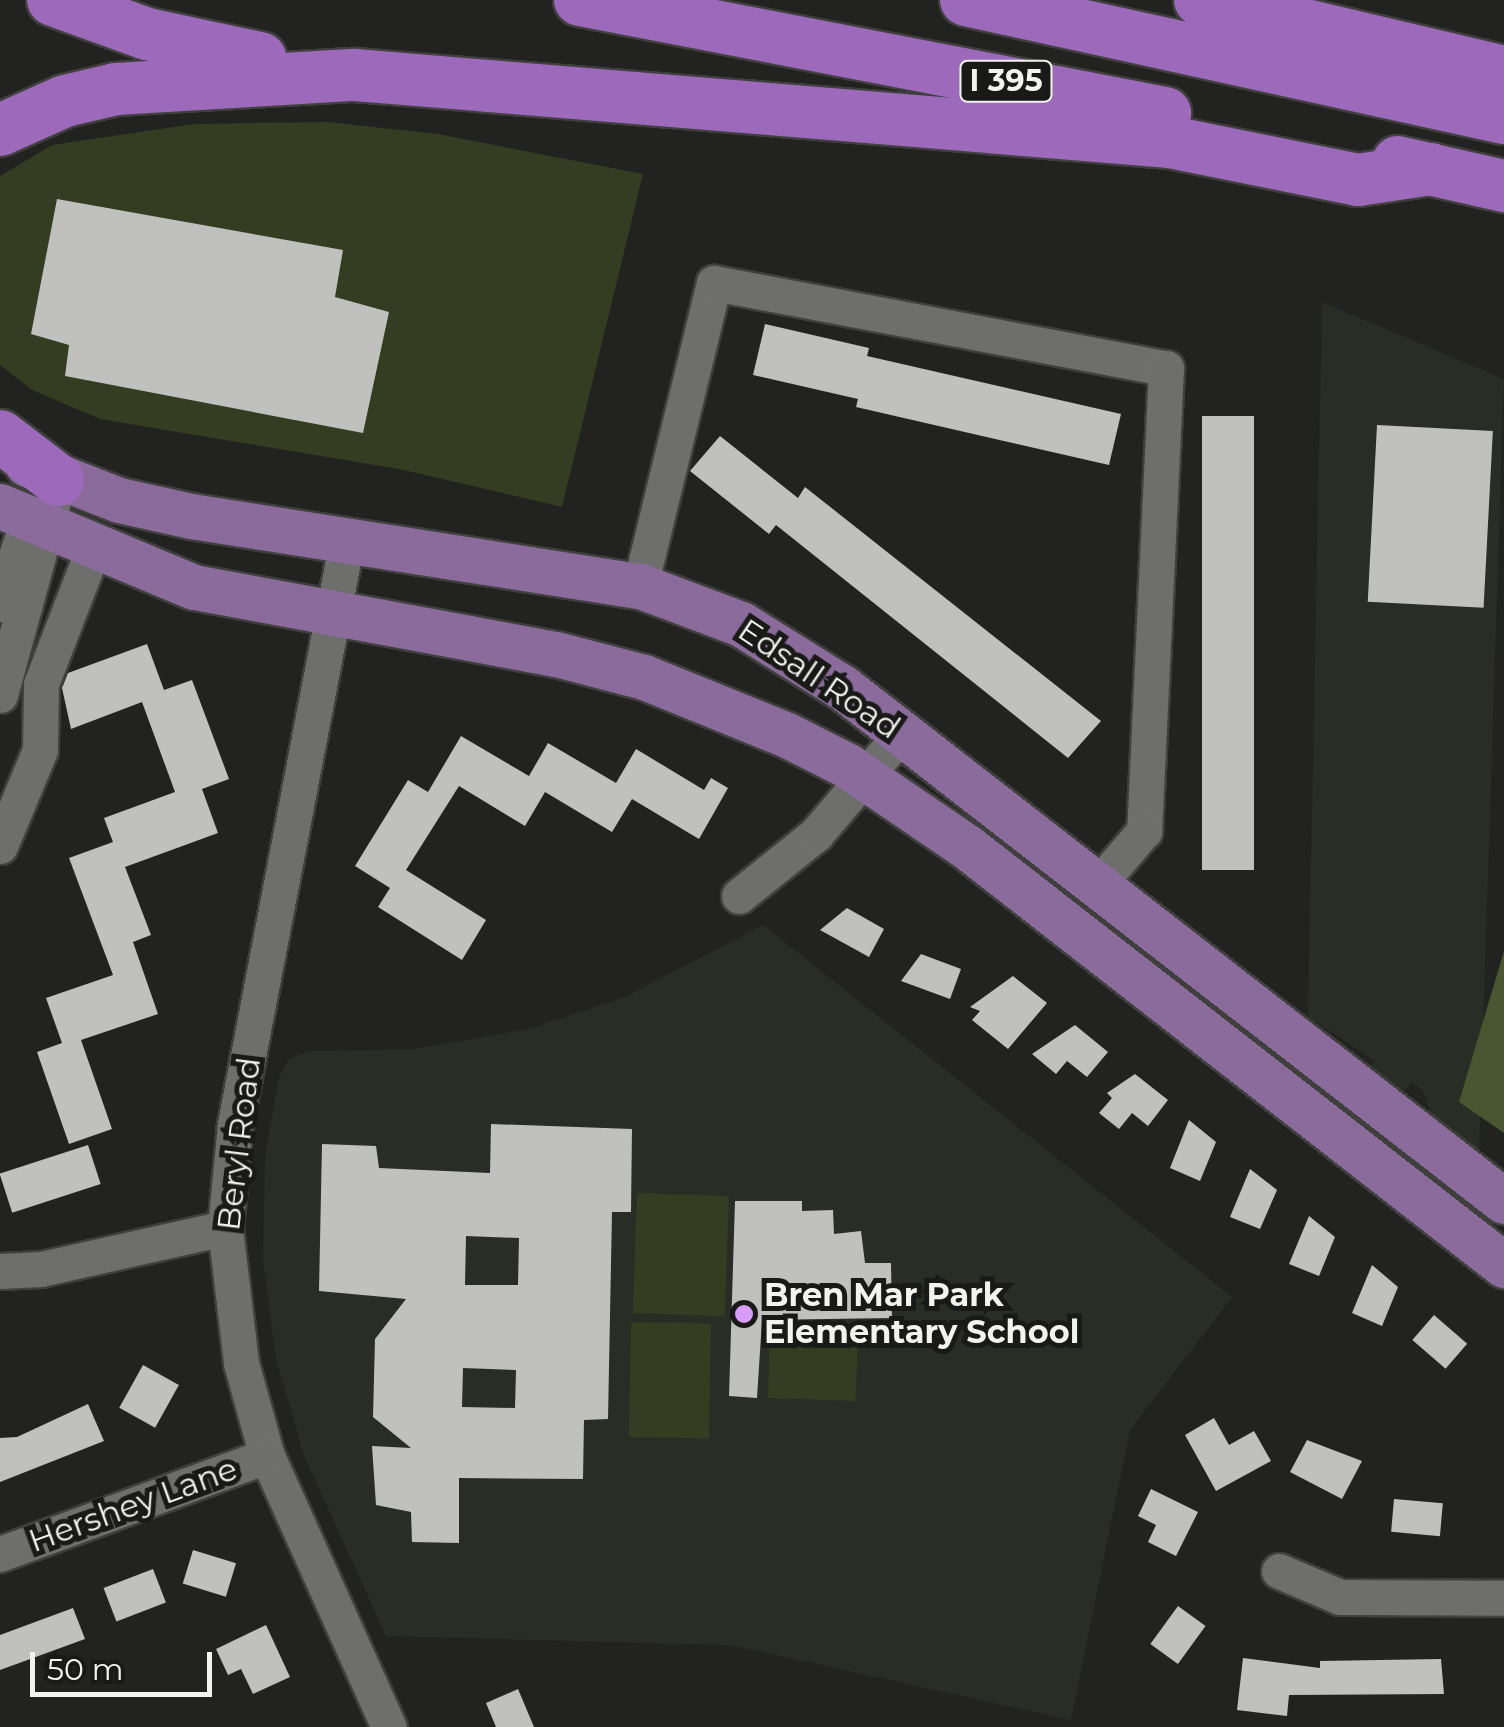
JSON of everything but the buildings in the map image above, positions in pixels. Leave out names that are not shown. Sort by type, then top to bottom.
[{"type":"highway","points":[[53,0],[147,34],[354,75],[1170,142],[1358,180],[1431,170]]},
{"type":"highway","name":"I 395","points":[[580,0],[1504,186]]},
{"type":"highway","points":[[966,0],[1504,118]]},
{"type":"highway","points":[[1200,0],[1504,72]]},
{"type":"highway","points":[[0,130],[65,101],[116,89],[354,75]]},
{"type":"highway","points":[[0,436],[33,508]]},
{"type":"main road","name":"Edsall Road","points":[[0,451],[33,508],[93,549],[194,587],[331,617],[556,654],[644,677],[787,734],[867,780],[1053,910],[1501,1264]]},
{"type":"main road","name":"Edsall Road","points":[[33,508],[190,516],[640,586],[702,605],[787,650],[901,734],[1504,1201]]},
{"type":"street","points":[[640,586],[714,283],[1166,368],[1144,831],[1096,888]]},
{"type":"street","points":[[0,604],[33,508]]},
{"type":"street","points":[[0,696],[33,508]]},
{"type":"street","name":"Beryl Road","points":[[347,540],[235,1124],[226,1228],[239,1353],[267,1456],[390,1727]]},
{"type":"street","points":[[0,846],[40,750],[41,684],[93,549]]},
{"type":"street","points":[[739,896],[806,843],[867,780],[901,734]]},
{"type":"street","points":[[1347,1144],[1378,1106]]},
{"type":"street","points":[[0,1270],[41,1269],[226,1228]]},
{"type":"street","name":"Hershey Lane","points":[[0,1554],[267,1456]]},
{"type":"street","points":[[1279,1571],[1340,1598],[1504,1598]]},
{"type":"shaded area","points":[[1322,302],[1504,379],[1479,1152],[1431,1114],[1423,1091],[1412,1082],[1400,1098],[1367,1073],[1375,1061],[1308,1017]]},
{"type":"shaded area","name":"Bren Mar Park Elementary School","points":[[763,925],[1232,1297],[1130,1430],[1071,1720],[730,1645],[386,1636],[305,1458],[276,1360],[263,1260],[265,1156],[279,1077],[289,1058],[313,1051],[414,1049],[528,1029],[625,997]]},
{"type":"green space","points":[[328,122],[438,134],[643,174],[562,507],[404,470],[100,419],[32,390],[0,365],[0,176],[52,145],[194,124]]},
{"type":"green space","points":[[1504,951],[1504,1133],[1459,1102]]},
{"type":"green space","points":[[637,1193],[729,1196],[725,1316],[633,1313]]},
{"type":"green space","points":[[631,1322],[711,1323],[709,1438],[629,1437]]},
{"type":"green space","points":[[770,1335],[858,1338],[856,1401],[768,1398]]},
{"type":"place","name":"Bren Mar Park Elementary School","points":[[744,1314]]}]
